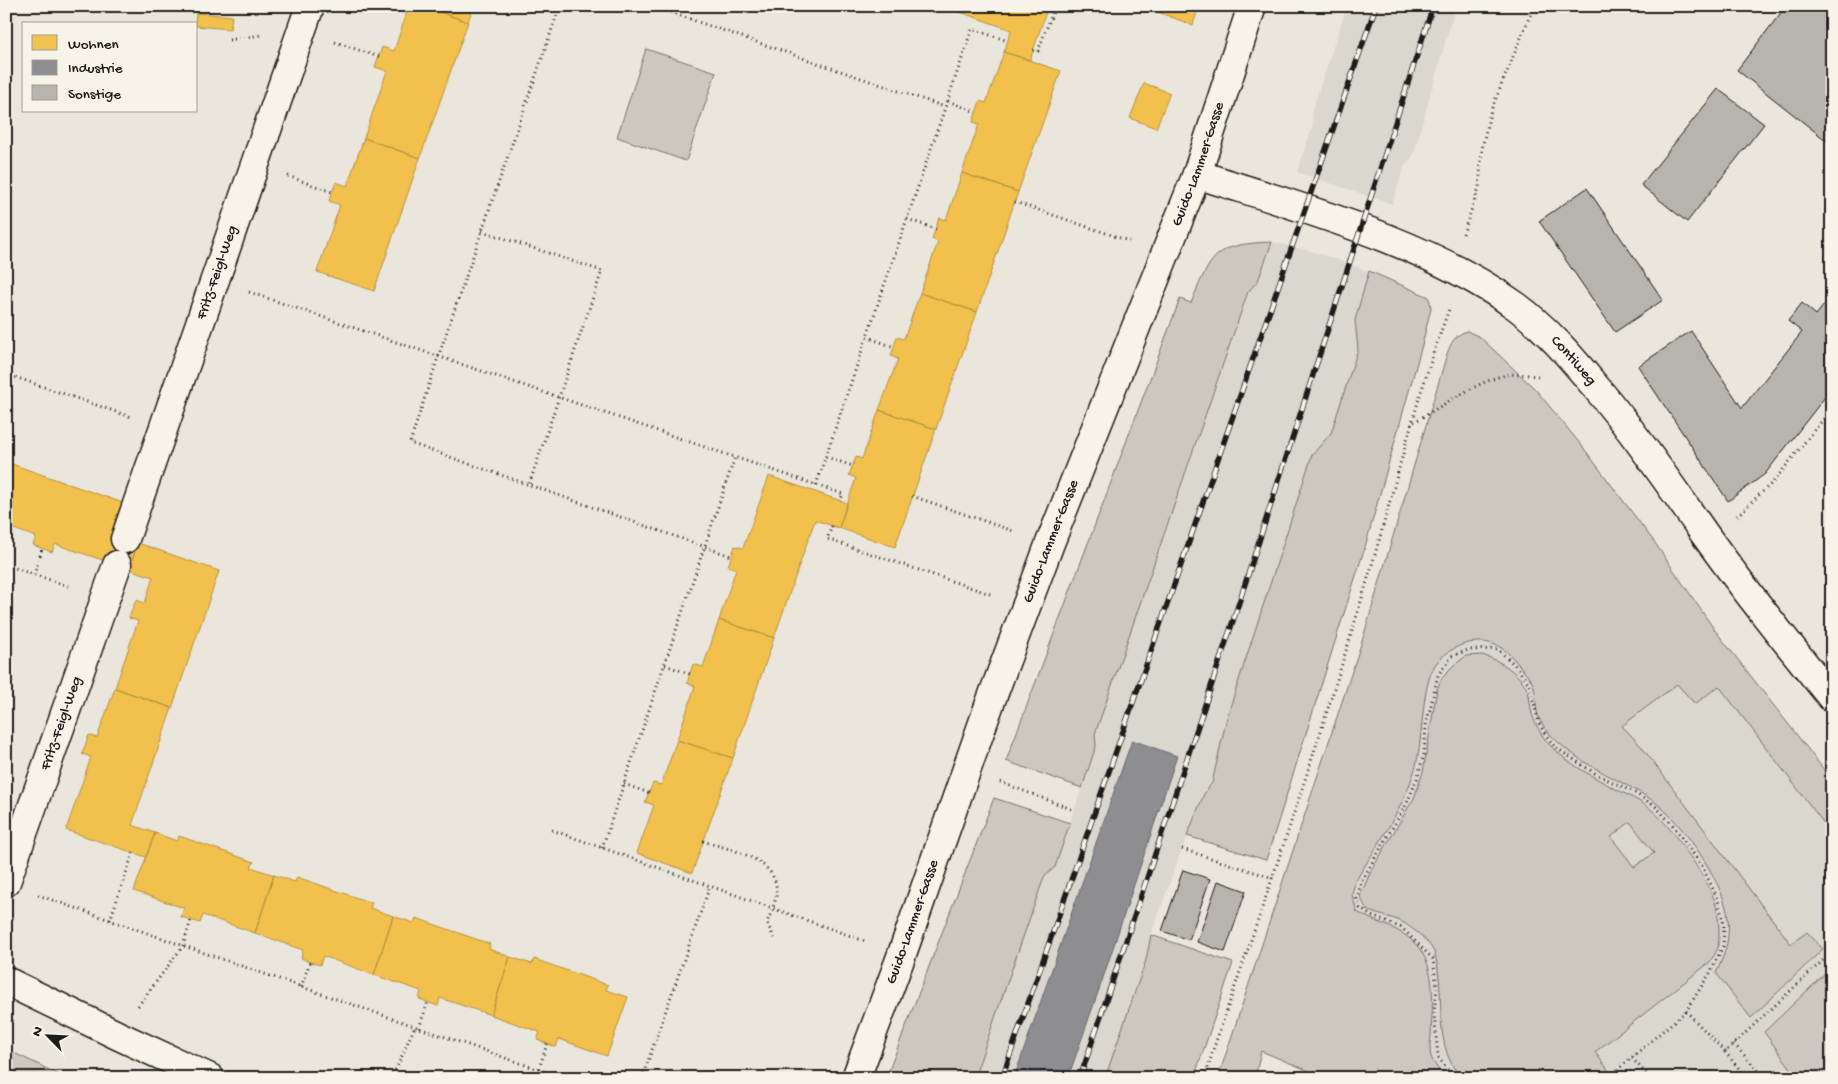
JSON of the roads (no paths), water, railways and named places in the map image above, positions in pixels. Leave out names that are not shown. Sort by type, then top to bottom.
[{"type":"street","name":"Fritz-Feigl-Weg","points":[[125,539],[310,6]]},
{"type":"street","name":"Guido-Lammer-Gasse","points":[[856,1078],[902,954],[993,695],[1050,543],[1197,174],[1252,6]]},
{"type":"street","name":"Contiweg","points":[[1197,174],[1389,240],[1448,266],[1516,307],[1553,338],[1614,408],[1769,620],[1832,698]]},
{"type":"street","name":"Fritz-Feigl-Weg","points":[[6,882],[117,565]]},
{"type":"street","points":[[6,981],[210,1078]]},
{"type":"railway","points":[[1002,1078],[1376,6]]},
{"type":"railway","points":[[1080,1078],[1232,624],[1433,6]]}]
